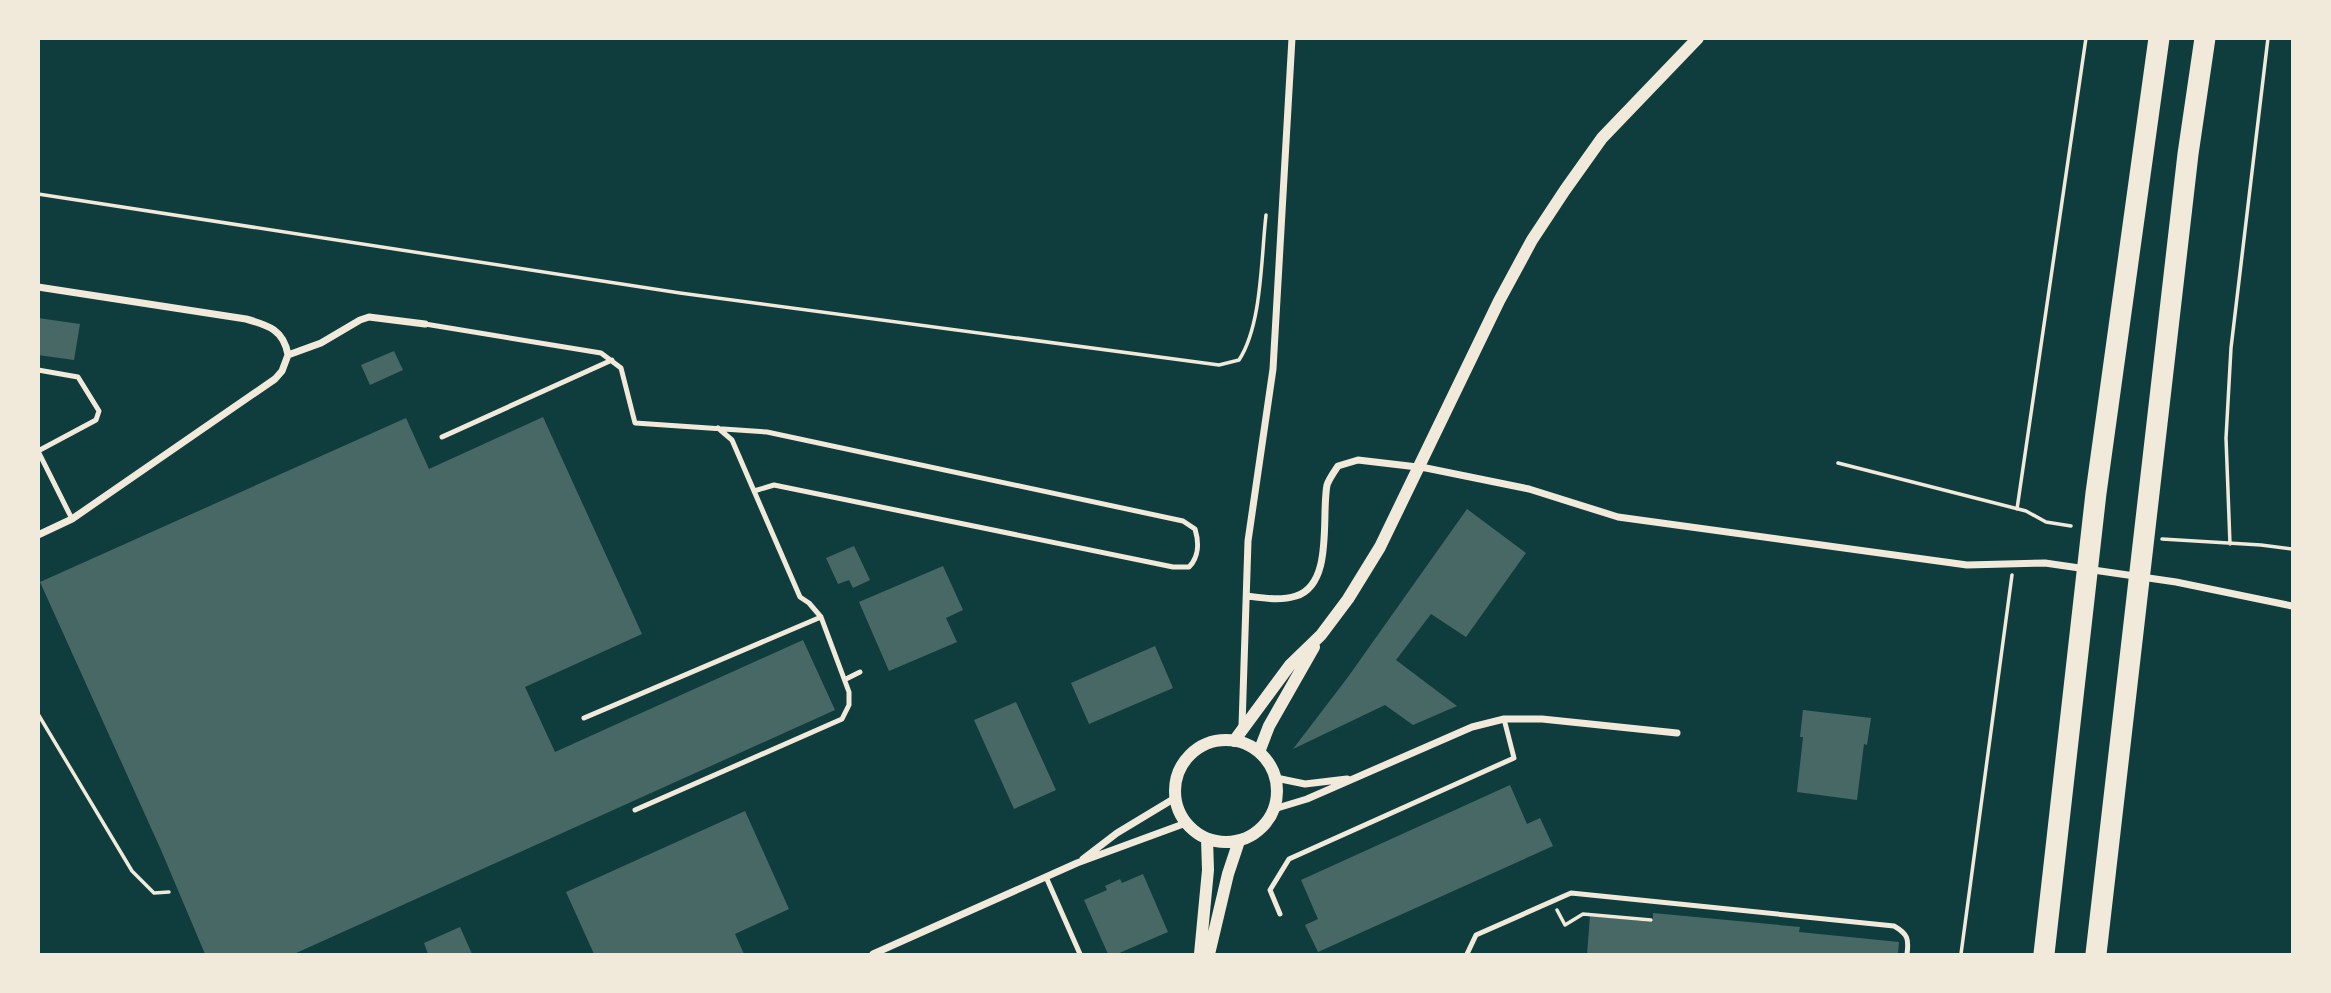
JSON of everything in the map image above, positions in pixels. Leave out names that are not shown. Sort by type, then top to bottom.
[{"type":"highway","points":[[2044,954],[2096,493],[2159,38]]},
{"type":"highway","points":[[2096,954],[2188,154],[2205,38]]},
{"type":"street","points":[[1242,727],[1248,541],[1273,369],[1292,38]]},
{"type":"street","points":[[1259,752],[1269,726],[1321,635],[1348,599],[1380,547],[1532,240],[1602,138],[1698,38]]},
{"type":"street","points":[[38,287],[246,319],[268,325],[282,335],[288,355],[282,371],[275,379],[72,519],[38,535]]},
{"type":"street","points":[[288,355],[321,343],[369,317],[425,324]]},
{"type":"street","points":[[1247,596],[1282,599],[1299,595],[1309,589],[1320,573],[1327,483],[1338,466],[1358,460],[1426,468],[1529,489],[1618,517],[1967,565],[2045,563],[2176,582],[2292,606]]},
{"type":"street","points":[[1234,741],[1290,665],[1321,635]]},
{"type":"street","points":[[1274,809],[1307,799],[1472,726],[1504,719],[1542,719],[1677,733]]},
{"type":"street","points":[[1234,741],[1259,752],[1276,778],[1278,793],[1274,809],[1261,829],[1239,841],[1223,842],[1208,839],[1195,832],[1179,811],[1175,797],[1178,775],[1190,755],[1210,743],[1234,741]]},
{"type":"street","points":[[1276,778],[1305,784],[1355,778]]},
{"type":"street","points":[[1077,863],[1175,797]]},
{"type":"street","points":[[873,954],[1077,863],[1186,822]]},
{"type":"street","points":[[1200,954],[1208,870],[1208,839]]},
{"type":"street","points":[[1209,954],[1228,874],[1239,841]]},
{"type":"lane","points":[[425,324],[601,353],[621,368],[635,422],[767,432],[1183,521],[1195,529],[1198,548],[1194,563],[1189,567],[1173,567],[774,485],[754,492]]},
{"type":"lane","points":[[442,437],[612,360]]},
{"type":"lane","points":[[38,370],[78,377],[99,411],[96,420],[38,451],[72,519]]},
{"type":"lane","points":[[635,810],[842,719],[849,705],[846,679],[821,617],[800,597],[733,440],[718,428]]},
{"type":"lane","points":[[584,718],[821,617]]},
{"type":"lane","points":[[846,679],[860,672]]},
{"type":"lane","points":[[1280,914],[1270,890],[1289,859],[1514,758],[1504,719]]},
{"type":"lane","points":[[1046,877],[1080,954]]},
{"type":"lane","points":[[1467,954],[1476,935],[1571,893],[1894,926],[1905,932],[1909,940],[1907,954]]},
{"type":"path","points":[[2017,509],[2086,38]]},
{"type":"path","points":[[2230,544],[2226,438],[2231,348],[2268,38]]},
{"type":"path","points":[[38,194],[680,293],[1219,365],[1239,360],[1249,345],[1268,203]]},
{"type":"path","points":[[1838,463],[2017,509],[2046,522],[2072,527]]},
{"type":"path","points":[[2151,538],[2292,549]]},
{"type":"path","points":[[1961,954],[2013,564]]},
{"type":"path","points":[[38,714],[132,871],[154,893],[169,892]]},
{"type":"path","points":[[1552,900],[1565,925],[1583,914],[1651,920]]},
{"type":"building","points":[[38,318],[80,324],[74,360],[38,355]]},
{"type":"building","points":[[394,351],[403,370],[370,385],[361,365]]},
{"type":"building","points":[[543,417],[642,634],[525,687],[555,752],[803,640],[835,710],[294,954],[205,954],[40,582],[406,418],[429,469]]},
{"type":"building","points":[[1467,509],[1526,553],[1466,637],[1431,614],[1396,660],[1457,706],[1413,725],[1385,705],[1293,749],[1348,677]]},
{"type":"building","points":[[854,546],[870,580],[853,588],[849,580],[838,584],[826,558]]},
{"type":"building","points":[[943,566],[963,610],[946,618],[957,642],[889,671],[859,602]]},
{"type":"building","points":[[1155,646],[1173,688],[1089,724],[1071,683]]},
{"type":"building","points":[[1016,702],[1056,790],[1014,809],[974,720]]},
{"type":"building","points":[[1803,710],[1871,718],[1867,745],[1864,744],[1857,800],[1797,792]]},
{"type":"building","points":[[1510,785],[1527,824],[1540,818],[1553,846],[1318,952],[1305,925],[1318,919],[1301,880]]},
{"type":"building","points":[[745,811],[789,909],[735,934],[744,954],[594,954],[566,892]]},
{"type":"building","points":[[1143,874],[1168,932],[1117,954],[1108,954],[1084,900],[1107,890],[1105,886],[1120,879],[1122,883]]},
{"type":"building","points":[[1653,913],[1800,927],[1799,932],[1899,942],[1898,954],[1587,954],[1590,916],[1653,922]]},
{"type":"building","points":[[460,927],[472,954],[428,954],[424,943]]}]
